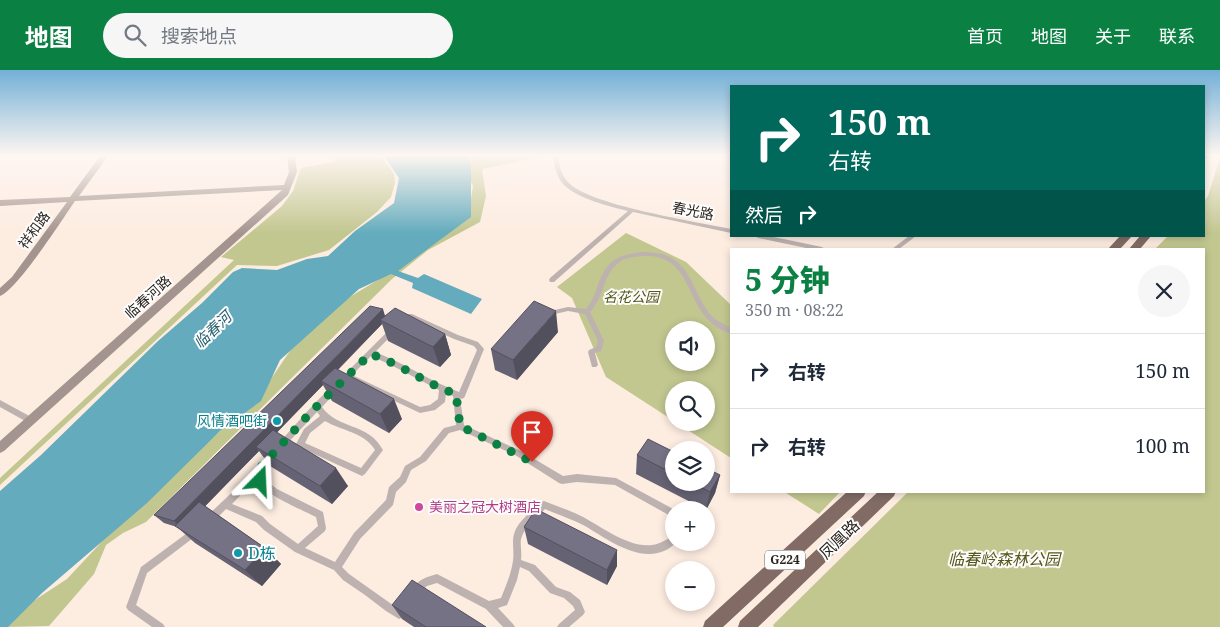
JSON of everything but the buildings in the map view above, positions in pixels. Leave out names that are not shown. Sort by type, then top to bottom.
[{"type":"highway","points":[[1114,248],[1126,237]]},
{"type":"highway","points":[[1135,248],[1145,237]]},
{"type":"highway","name":"凤凰路","points":[[711,627],[857,493]]},
{"type":"highway","name":"凤凰路","points":[[750,623],[887,493]]},
{"type":"highway","points":[[740,602],[750,623]]},
{"type":"street","name":"祥和路","points":[[0,293],[15,279],[85,182]]},
{"type":"street","points":[[0,203],[287,187],[289,182]]},
{"type":"street","name":"春光路","points":[[565,182],[568,186],[590,196],[632,210],[730,231]]},
{"type":"street","name":"临春河路","points":[[0,448],[285,193],[287,187]]},
{"type":"street","points":[[552,280],[632,210]]},
{"type":"street","points":[[763,237],[817,248]]},
{"type":"street","points":[[896,248],[912,237]]},
{"type":"street","points":[[535,317],[568,310],[588,312],[596,305],[605,275],[620,259],[631,255],[654,254],[668,259],[682,269],[703,311],[714,322],[730,330]]},
{"type":"street","points":[[588,312],[601,341],[599,349],[591,352],[594,365]]},
{"type":"street","points":[[160,627],[132,606],[144,570],[225,505],[317,406],[386,336],[410,316],[476,344],[481,349],[461,396],[443,390],[408,370],[370,354]]},
{"type":"street","points":[[347,376],[420,410],[432,408],[442,400],[443,390]]},
{"type":"street","points":[[456,394],[460,426]]},
{"type":"street","points":[[0,403],[30,420]]},
{"type":"street","points":[[317,406],[325,417],[361,433],[377,446],[379,450],[362,472],[300,444],[307,431],[325,417]]},
{"type":"street","points":[[337,567],[357,536],[390,502],[392,490],[403,479],[408,468],[422,459],[447,430],[460,426],[518,454],[562,480],[577,478],[616,482],[665,509]]},
{"type":"street","points":[[259,469],[260,481],[274,492],[320,515],[322,528],[298,549]]},
{"type":"street","points":[[225,505],[258,519],[298,549],[337,567],[345,579],[363,588],[384,607],[398,614],[415,590],[424,582],[437,578],[456,586],[489,606],[510,627]]},
{"type":"street","points":[[489,606],[504,602],[517,562],[519,550],[516,540],[522,527],[544,505],[577,518],[634,548],[652,550],[665,546]]},
{"type":"street","points":[[517,562],[532,568],[553,590],[567,595],[577,603],[580,612],[562,627]]},
{"type":"green space","points":[[296,182],[395,183],[391,197],[377,212],[329,250],[277,266],[237,265],[0,485],[0,478],[234,260],[221,257],[282,206],[293,191]]},
{"type":"green space","points":[[471,182],[484,182],[486,196],[480,222],[428,250],[392,279],[146,522],[123,533],[106,545],[94,574],[49,626],[3,627],[18,611],[67,579],[122,520],[186,460],[256,401],[292,348],[338,304],[378,280],[468,217],[473,186]]},
{"type":"green space","name":"临春岭森林公园","points":[[1212,182],[1220,182],[1220,627],[774,627],[773,625],[907,493],[1205,493],[1205,248],[1156,248],[1167,237],[1205,237],[1205,200]]},
{"type":"green space","name":"名花公园","points":[[626,233],[686,262],[730,304],[730,457],[715,448],[715,441],[705,441],[689,431],[715,431],[715,381],[665,381],[665,415],[606,377],[572,298],[557,287]]},
{"type":"green space","points":[[786,493],[839,493],[819,514]]},
{"type":"water","name":"临春河","points":[[398,182],[471,182],[471,217],[398,271],[418,278],[424,274],[482,299],[471,314],[412,288],[413,283],[391,274],[359,289],[280,360],[261,401],[220,431],[147,503],[42,593],[8,627],[0,627],[0,491],[41,455],[158,341],[202,303],[233,272],[242,268],[277,270],[307,259],[328,256],[355,231],[394,203]]},
{"type":"place","name":"风情酒吧街","points":[[277,421]]},
{"type":"place","name":"美丽之冠大树酒店","points":[[419,507]]},
{"type":"place","name":"D栋","points":[[238,553]]},
{"type":"route","points":[[260,481],[259,469],[312,411],[370,354],[379,356],[424,378],[443,390],[456,394],[460,426],[532,462]]}]
